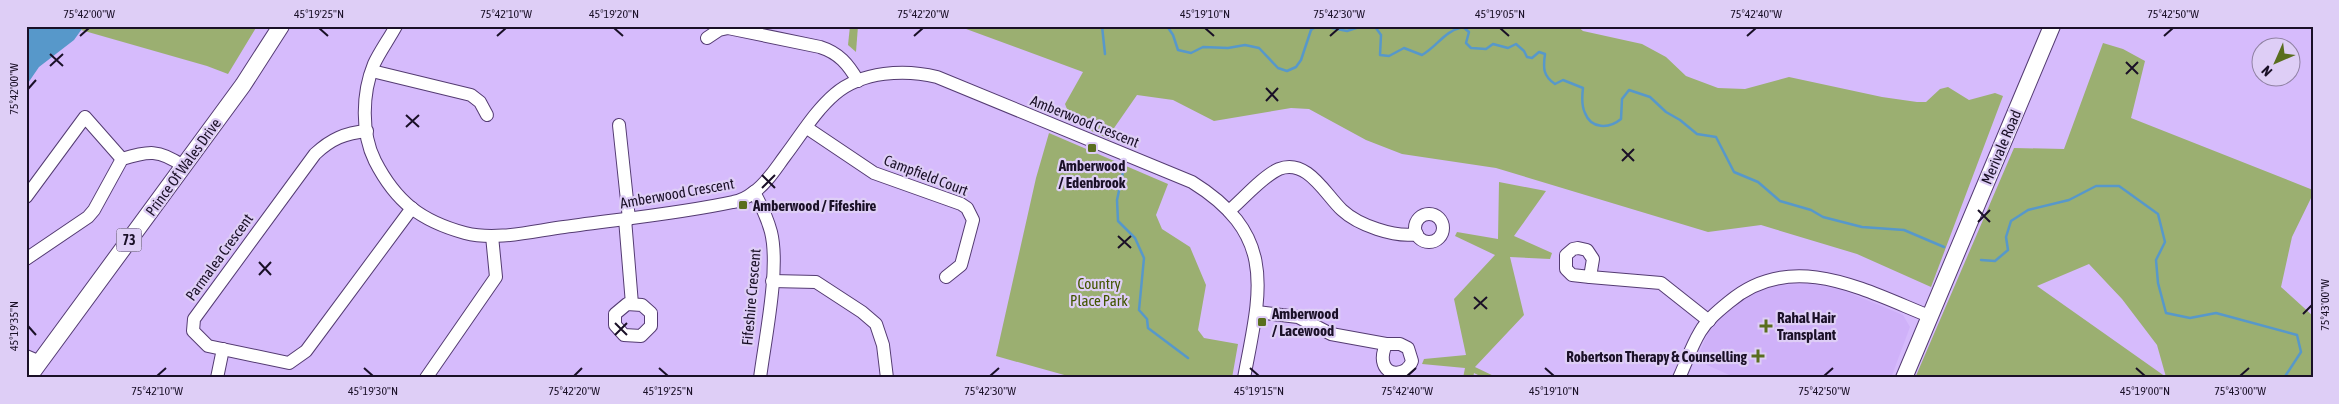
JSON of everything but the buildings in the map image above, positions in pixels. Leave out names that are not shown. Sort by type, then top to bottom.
[{"type":"main road","name":"Prince Of Wales Drive","points":[[28,378],[33,359],[183,166],[243,85],[281,26]]},
{"type":"main road","name":"Merivale Road","points":[[1904,378],[2052,26]]},
{"type":"street","name":"Amberwood Crescent","points":[[396,26],[372,71],[366,94],[365,116],[367,131],[373,157],[383,177],[396,194],[428,221],[467,234],[492,236],[627,219],[735,202],[754,192],[769,178],[821,108],[837,93],[875,76],[917,72],[938,77],[1192,182],[1216,197],[1244,230],[1252,248],[1259,289],[1244,378]]},
{"type":"street","points":[[707,38],[719,30],[728,28],[820,47],[834,52],[850,67],[858,82]]},
{"type":"street","points":[[372,71],[471,95],[480,102],[487,115]]},
{"type":"street","points":[[26,197],[84,117],[122,159]]},
{"type":"street","points":[[619,125],[632,304]]},
{"type":"street","name":"Campfield Court","points":[[807,128],[874,174],[961,204],[967,208],[973,220],[961,265],[946,278]]},
{"type":"street","name":"Parmalea Crescent","points":[[367,131],[349,133],[330,140],[315,154],[194,319],[193,331],[208,346],[289,363],[306,351],[412,208]]},
{"type":"street","points":[[26,259],[88,217],[122,159],[159,153],[183,166]]},
{"type":"street","points":[[1229,211],[1273,172],[1290,167],[1300,168],[1310,175],[1343,211],[1361,223],[1407,235],[1416,234]]},
{"type":"street","name":"Fifeshire Crescent","points":[[754,192],[765,213],[771,233],[774,255],[760,378]]},
{"type":"street","points":[[426,378],[496,277],[492,236]]},
{"type":"street","points":[[1679,378],[1697,338],[1709,321],[1740,293],[1757,284],[1778,278],[1820,276],[1838,280],[1929,316]]},
{"type":"street","points":[[1590,277],[1662,282],[1709,321]]},
{"type":"street","points":[[772,282],[816,282],[862,312],[876,324],[883,345],[887,378]]},
{"type":"street","points":[[1256,312],[1298,317],[1331,334],[1386,344]]},
{"type":"street","points":[[217,378],[223,349]]},
{"type":"shaded area","points":[[1810,284],[1840,289],[1903,315],[1910,327],[1891,378],[1736,378],[1696,360],[1708,333],[1723,314],[1744,296],[1778,285]]},
{"type":"green space","points":[[84,26],[257,26],[228,74],[207,66],[81,30]]},
{"type":"green space","points":[[850,26],[858,26],[856,52],[848,45]]},
{"type":"green space","points":[[958,26],[1577,26],[1583,31],[1642,44],[1666,57],[1686,76],[1718,88],[1745,89],[1789,77],[1882,97],[1917,102],[1926,102],[1940,89],[1948,87],[1969,100],[1995,93],[2003,96],[1931,287],[1857,254],[1761,225],[1708,232],[1496,168],[1402,154],[1366,140],[1309,109],[1291,108],[1214,121],[1173,100],[1137,95],[1112,131],[1111,140],[1072,122],[1065,104],[1083,72]]},
{"type":"green space","points":[[2103,43],[2123,49],[2145,61],[2131,118],[2313,190],[2313,194],[2292,237],[2281,287],[2313,316],[2313,378],[1915,378],[2014,148],[2064,149]],"holes":[[[2089,264],[2122,299],[2157,345],[2166,377],[2037,286]]]},
{"type":"green space","name":"Country Place Park","points":[[1049,133],[1168,184],[1156,215],[1162,229],[1190,247],[1206,285],[1198,330],[1204,338],[1238,344],[1232,378],[1075,378],[996,356],[1036,178]]},
{"type":"green space","points":[[1499,182],[1546,191],[1514,236],[1552,253],[1550,259],[1510,257],[1524,315],[1475,367],[1498,378],[1484,378],[1474,373],[1473,378],[1463,378],[1465,368],[1422,364],[1424,359],[1466,355],[1454,299],[1495,255],[1455,236],[1457,232],[1498,239]]},
{"type":"water","points":[[26,26],[84,26],[74,40],[39,67],[26,86]]},
{"type":"waterway","points":[[1102,26],[1105,54]]},
{"type":"waterway","points":[[1167,26],[1173,35],[1178,50],[1191,53],[1203,47],[1228,48],[1245,45],[1259,48],[1278,68],[1287,71],[1296,67],[1301,60],[1311,30],[1317,26]]},
{"type":"waterway","points":[[1322,26],[1347,31],[1362,26],[1376,28],[1381,35],[1380,55],[1389,56],[1404,48],[1422,55],[1446,35],[1463,27],[1469,32],[1466,43],[1471,48],[1486,49],[1493,44],[1508,48],[1516,44],[1524,51],[1527,57],[1532,58],[1539,52],[1545,54],[1544,68],[1548,78],[1555,84],[1563,80],[1583,88],[1582,100],[1584,110],[1591,122],[1596,125],[1611,125],[1621,119],[1622,99],[1629,90],[1650,97],[1666,112],[1680,120],[1697,134],[1716,137],[1734,172],[1758,182],[1780,201],[1811,210],[1823,217],[1862,227],[1904,230],[1944,247]]},
{"type":"waterway","points":[[1123,172],[1117,200],[1118,221],[1135,238],[1144,258],[1139,310],[1147,319],[1148,328],[1188,358]]},
{"type":"waterway","points":[[1981,260],[1995,261],[2008,250],[2006,237],[2011,221],[2028,210],[2069,200],[2096,186],[2119,186],[2158,214],[2165,242],[2156,260],[2158,283],[2166,313],[2190,318],[2216,313],[2297,335],[2301,352],[2284,378]]},
{"type":"place","name":"Amberwood / Edenbrook","points":[[1092,148]]},
{"type":"place","name":"Amberwood / Fifeshire","points":[[743,205]]},
{"type":"place","name":"Amberwood / Lacewood","points":[[1262,322]]},
{"type":"place","name":"Rahal Hair Transplant","points":[[1766,326]]},
{"type":"place","name":"Robertson Therapy & Counselling","points":[[1758,356]]}]
